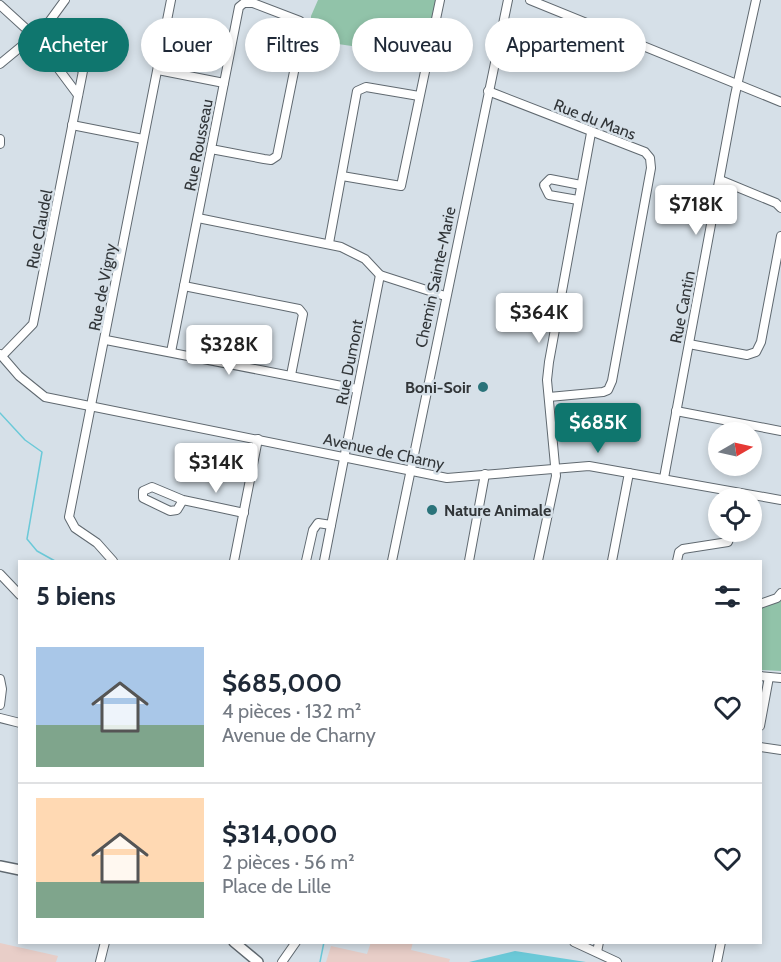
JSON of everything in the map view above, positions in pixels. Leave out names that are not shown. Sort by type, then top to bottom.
[{"type":"main road","points":[[0,866],[18,870]]},
{"type":"main road","points":[[236,944],[258,962]]},
{"type":"street","points":[[52,18],[65,0]]},
{"type":"street","name":"Rue de Vigny","points":[[168,18],[171,0]]},
{"type":"street","points":[[342,176],[401,186],[440,0]]},
{"type":"street","name":"Chemin Sainte-Marie","points":[[392,560],[508,0]]},
{"type":"street","points":[[530,0],[781,102]]},
{"type":"street","name":"Rue Cantin","points":[[664,478],[738,83],[756,0]]},
{"type":"street","name":"Rue Rousseau","points":[[171,352],[198,218],[211,149],[239,7],[244,3],[253,3],[300,21],[303,27],[277,156],[271,160],[211,149]]},
{"type":"street","points":[[0,5],[18,21]]},
{"type":"street","points":[[0,64],[18,49]]},
{"type":"street","points":[[61,72],[78,95]]},
{"type":"street","name":"Rue Claudel","points":[[1,355],[33,324],[83,72]]},
{"type":"street","name":"Rue de Vigny","points":[[112,560],[97,543],[75,528],[69,517],[158,72]]},
{"type":"street","points":[[168,72],[224,83]]},
{"type":"street","points":[[329,243],[357,91],[366,87],[419,96]]},
{"type":"street","name":"Rue du Mans","points":[[488,91],[591,133],[645,152],[650,158],[651,168],[612,381],[608,390],[603,392],[549,397]]},
{"type":"street","points":[[72,125],[143,139]]},
{"type":"street","points":[[538,560],[556,468],[549,397],[549,363],[591,133]]},
{"type":"street","points":[[0,139],[0,144]]},
{"type":"street","points":[[578,201],[549,195],[544,185],[550,179],[581,185]]},
{"type":"street","points":[[720,180],[776,203],[781,208]]},
{"type":"street","points":[[198,218],[329,243],[365,259],[380,275],[445,296]]},
{"type":"street","points":[[689,344],[747,355],[756,352],[761,342],[781,236]]},
{"type":"street","name":"Rue Dumont","points":[[324,560],[380,275]]},
{"type":"street","points":[[184,286],[299,309],[303,314],[291,375]]},
{"type":"street","points":[[106,340],[357,389]]},
{"type":"street","name":"Avenue de Charny","points":[[1,355],[19,376],[45,397],[345,456],[409,471],[447,478],[589,466],[664,478],[708,488]]},
{"type":"street","points":[[676,411],[781,431]]},
{"type":"street","points":[[234,560],[258,439]]},
{"type":"street","points":[[612,560],[629,473]]},
{"type":"street","points":[[469,560],[485,474]]},
{"type":"street","points":[[183,500],[177,510],[170,511],[143,498],[143,491],[152,487],[183,500],[244,513]]},
{"type":"street","name":"Avenue de Charny","points":[[762,498],[781,500]]},
{"type":"street","points":[[306,560],[313,530],[318,523],[330,525]]},
{"type":"street","points":[[677,560],[679,552],[683,549],[728,542]]},
{"type":"street","points":[[0,574],[18,594]]},
{"type":"street","points":[[762,603],[777,598],[781,593]]},
{"type":"street","points":[[762,706],[765,676],[781,678]]},
{"type":"street","points":[[0,680],[0,705]]},
{"type":"street","points":[[0,718],[18,722]]},
{"type":"street","points":[[762,747],[781,750]]},
{"type":"street","points":[[100,962],[104,944]]},
{"type":"street","points":[[282,962],[295,944]]},
{"type":"street","points":[[579,944],[617,962]]},
{"type":"street","points":[[597,952],[599,944]]},
{"type":"street","points":[[717,962],[721,944]]},
{"type":"shaded area","points":[[0,943],[58,956],[56,962],[0,962]]},
{"type":"shaded area","points":[[370,944],[412,944],[411,950],[450,959],[449,962],[326,962],[331,946],[367,954]]},
{"type":"green space","points":[[318,0],[440,0],[436,18],[352,18],[352,46],[340,44],[340,18],[311,18]]},
{"type":"green space","points":[[781,600],[781,671],[762,670],[762,608]]},
{"type":"water","points":[[515,951],[586,962],[469,962]]},
{"type":"waterway","points":[[0,413],[25,440],[42,452],[27,539],[37,551],[53,560]]},
{"type":"waterway","points":[[320,962],[324,944]]},
{"type":"place","name":"Boni-Soir","points":[[483,387]]},
{"type":"place","name":"Nature Animale","points":[[432,510]]}]
